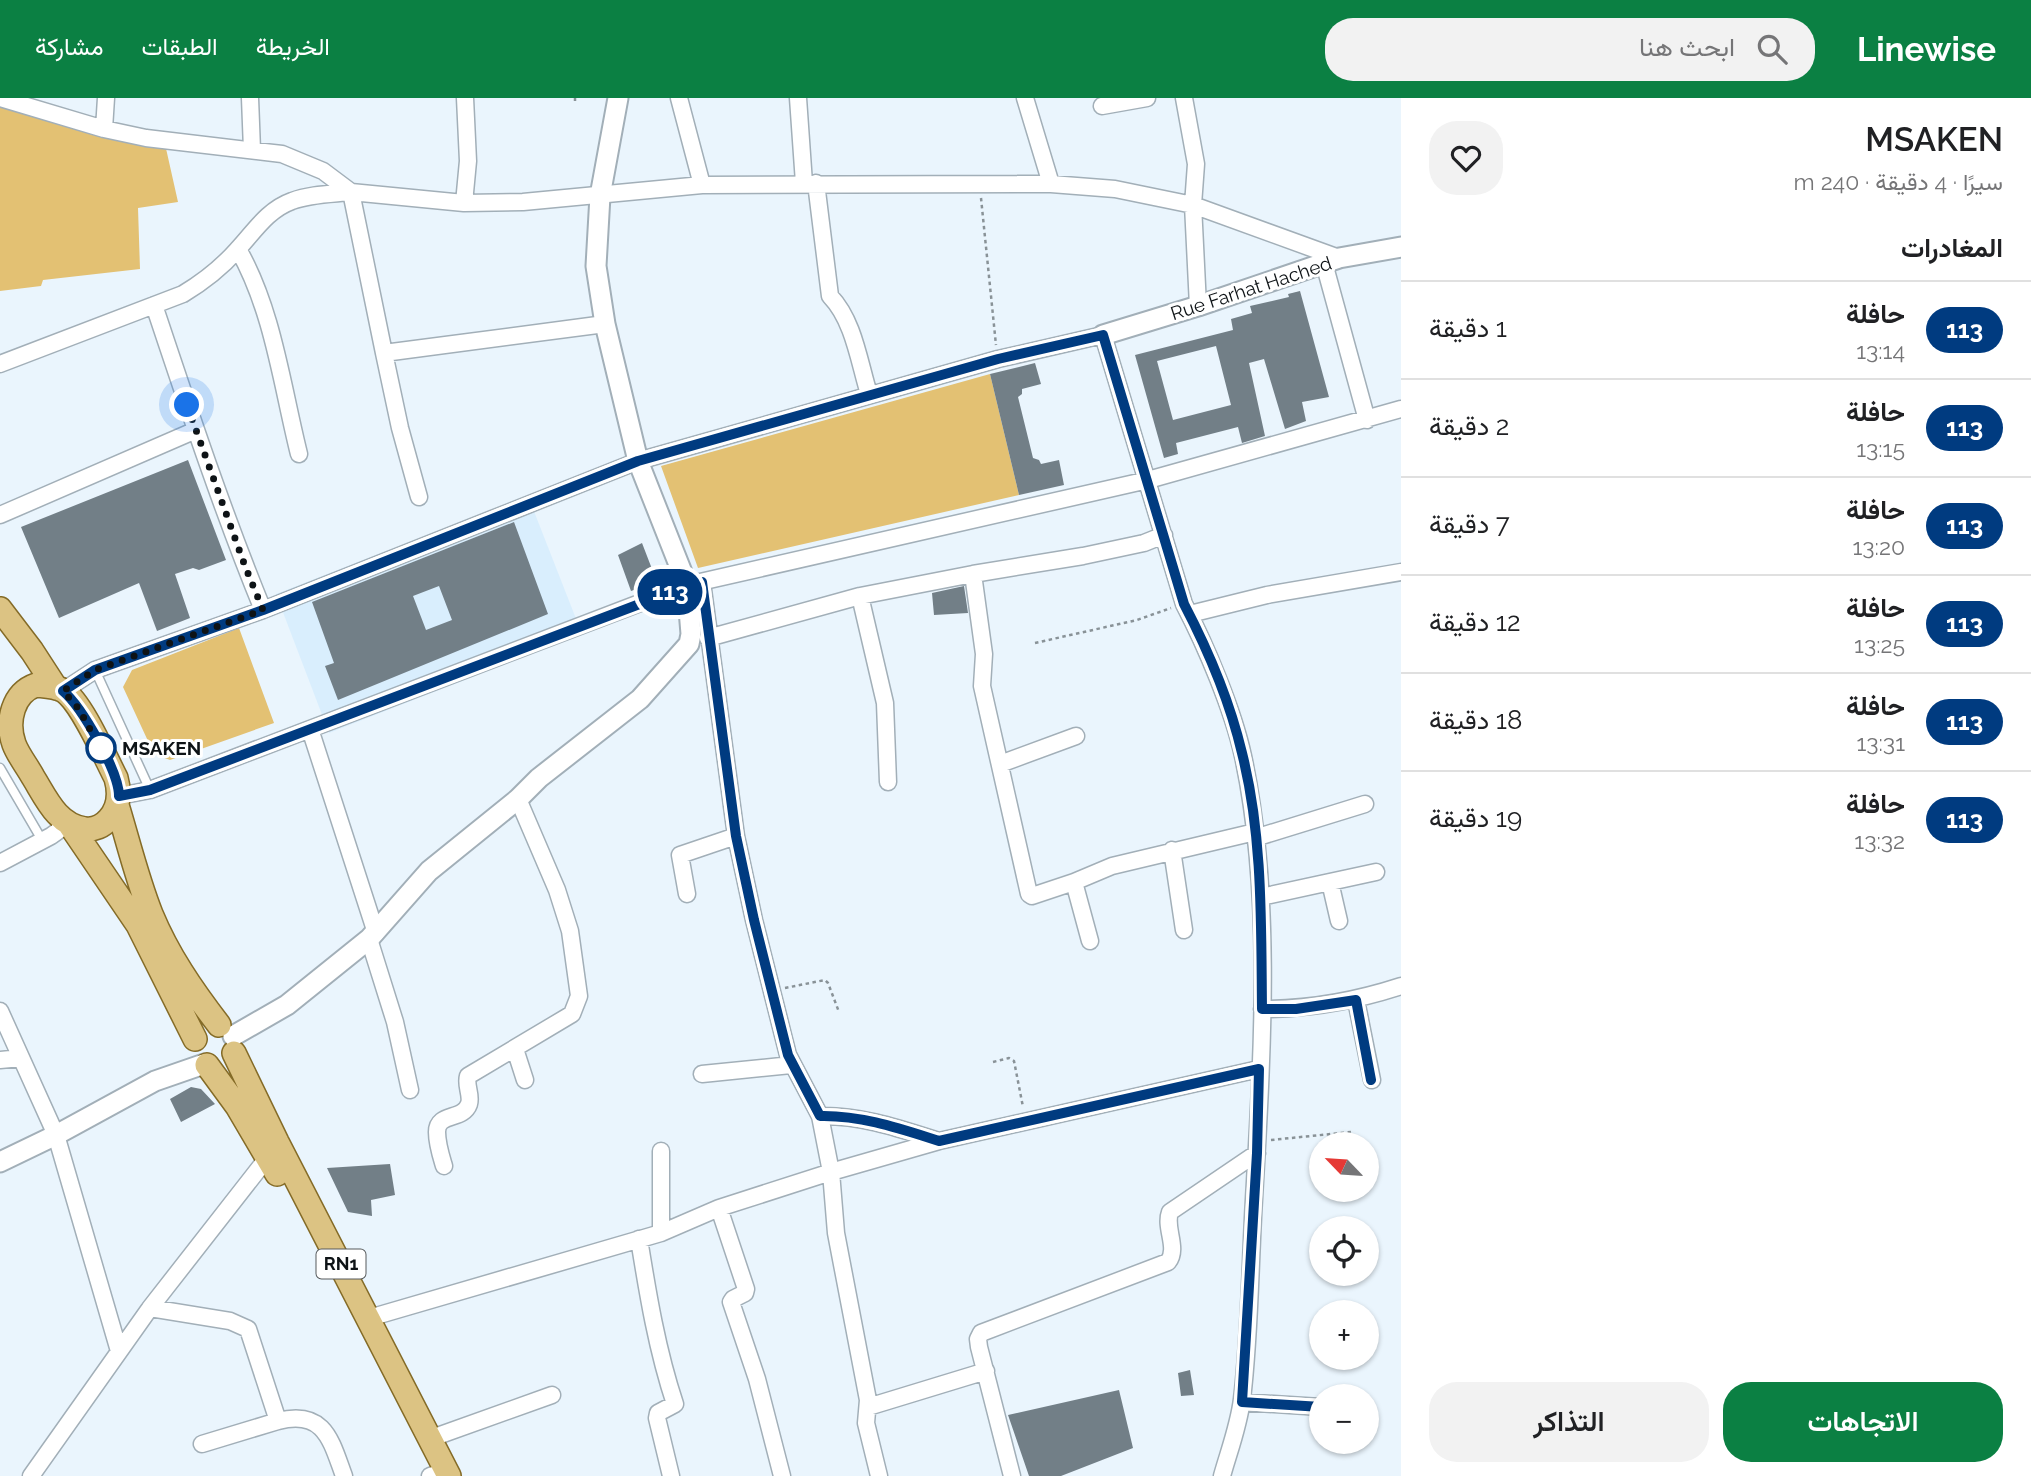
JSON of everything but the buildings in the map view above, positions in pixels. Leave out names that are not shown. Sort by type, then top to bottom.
[{"type":"main road","name":"RN1","points":[[0,609],[59,689],[79,709],[117,778],[118,801],[140,885],[161,937],[188,984],[228,1038],[277,1142],[429,1439],[436,1476]]},
{"type":"main road","points":[[8,713],[27,688],[36,685],[59,689]]},
{"type":"main road","name":"RN1","points":[[0,688],[16,748],[53,811],[67,823],[138,925],[200,1054],[268,1157],[355,1317],[436,1476]]},
{"type":"main road","points":[[67,823],[90,829],[102,825],[109,820],[118,801]]},
{"type":"main road","points":[[207,1026],[228,1038],[230,1059],[220,1066],[200,1054],[198,1033],[207,1026]]},
{"type":"street","points":[[0,98],[104,130],[203,146],[282,154],[323,171],[351,192],[400,428],[419,498]]},
{"type":"street","points":[[104,130],[106,98]]},
{"type":"street","points":[[250,98],[252,150]]},
{"type":"street","points":[[464,203],[468,152],[465,98]]},
{"type":"street","points":[[618,98],[600,196],[596,267],[605,324],[638,461],[694,584],[708,638],[736,836],[771,992],[791,1065],[806,1087],[820,1116],[831,1172],[835,1233],[868,1407],[866,1423],[879,1476]]},
{"type":"street","points":[[680,98],[702,185]]},
{"type":"street","points":[[798,98],[830,296],[840,307],[847,322],[869,394]]},
{"type":"street","points":[[1025,98],[1051,184]]},
{"type":"street","points":[[1101,106],[1147,98]]},
{"type":"street","points":[[1184,98],[1196,164],[1193,205],[1198,306]]},
{"type":"street","points":[[0,364],[183,294],[200,284],[238,248],[256,226],[292,200],[351,192],[464,203],[523,202],[702,185],[1051,184],[1115,188],[1193,205],[1331,261],[1367,420]]},
{"type":"street","name":"Rue Farhat Hached","points":[[1103,335],[1331,261],[1401,247]]},
{"type":"street","points":[[238,248],[254,276],[267,318],[299,454]]},
{"type":"street","points":[[154,305],[196,430],[263,610]]},
{"type":"street","points":[[384,353],[605,324]]},
{"type":"street","points":[[59,689],[95,670],[263,610],[638,461],[998,359],[1103,335],[1187,609],[1238,737],[1255,835],[1261,897],[1262,1009],[1257,1147],[1242,1402],[1222,1476]]},
{"type":"street","points":[[118,801],[694,584],[1148,480],[1401,409]]},
{"type":"street","points":[[0,516],[196,430]]},
{"type":"street","points":[[708,638],[860,596],[1083,556],[1144,543],[1164,535]]},
{"type":"street","points":[[1187,609],[1401,572]]},
{"type":"street","points":[[972,574],[984,654],[982,686],[1031,896],[1073,883],[1112,866],[1172,850],[1255,835],[1365,804]]},
{"type":"street","points":[[228,1038],[287,1005],[372,936],[429,871],[518,799],[539,778],[640,699],[689,644],[694,584]]},
{"type":"street","points":[[860,596],[885,703],[888,782]]},
{"type":"street","points":[[310,729],[372,936],[410,1090]]},
{"type":"street","points":[[1000,764],[1076,736]]},
{"type":"street","points":[[444,1167],[437,1134],[438,1124],[467,1107],[469,1100],[466,1080],[470,1074],[572,1014],[579,996],[570,931],[557,890],[518,799]]},
{"type":"street","points":[[0,863],[58,831],[67,823]]},
{"type":"street","points":[[687,894],[680,855],[736,836]]},
{"type":"street","points":[[1172,850],[1184,930]]},
{"type":"street","points":[[1261,897],[1376,872]]},
{"type":"street","points":[[1073,883],[1090,941]]},
{"type":"street","points":[[1330,883],[1339,921]]},
{"type":"street","points":[[1262,1009],[1296,1009],[1356,1000],[1401,986]]},
{"type":"street","points":[[1356,1000],[1371,1080]]},
{"type":"street","points":[[0,1011],[56,1135],[119,1351]]},
{"type":"street","points":[[515,1049],[525,1080]]},
{"type":"street","points":[[0,1162],[56,1135],[200,1054]]},
{"type":"street","points":[[0,1060],[21,1058]]},
{"type":"street","points":[[702,1074],[791,1065]]},
{"type":"street","points":[[369,1318],[661,1233],[719,1208],[939,1141],[1259,1069]]},
{"type":"street","points":[[820,1116],[846,1116],[892,1126],[939,1141]]},
{"type":"street","points":[[1012,1476],[979,1347],[981,1334],[1168,1262],[1173,1254],[1167,1219],[1170,1212],[1257,1147]]},
{"type":"street","points":[[661,1151],[661,1233]]},
{"type":"street","points":[[31,1476],[150,1308],[268,1157]]},
{"type":"street","points":[[719,1208],[746,1289],[745,1293],[731,1302],[757,1380],[782,1476]]},
{"type":"street","points":[[639,1239],[663,1369],[675,1404],[658,1413],[657,1418],[671,1476]]},
{"type":"street","points":[[150,1308],[230,1321],[248,1329],[278,1420]]},
{"type":"street","points":[[868,1407],[986,1371]]},
{"type":"street","points":[[429,1439],[552,1395]]},
{"type":"street","points":[[1242,1402],[1309,1406]]},
{"type":"street","points":[[202,1444],[278,1420],[299,1418],[324,1428],[344,1476]]},
{"type":"lane","points":[[95,670],[150,790]]},
{"type":"lane","points":[[0,768],[42,840]]},
{"type":"path","points":[[980,184],[998,359]]},
{"type":"path","points":[[1035,643],[1187,609]]},
{"type":"path","points":[[771,992],[825,980],[838,1012]]},
{"type":"path","points":[[993,1062],[1009,1058],[1014,1061],[1026,1121]]},
{"type":"path","points":[[1257,1147],[1309,1139]]},
{"type":"shaded area","points":[[0,102],[165,144],[178,202],[138,208],[140,269],[43,280],[41,286],[0,291]]},
{"type":"shaded area","points":[[990,374],[1019,495],[698,568],[661,466]]},
{"type":"shaded area","points":[[528,496],[582,634],[329,733],[276,594]]},
{"type":"shaded area","points":[[239,628],[274,723],[170,760],[154,754],[123,687],[132,670]]},
{"type":"bus line","name":"113","points":[[1309,1406],[1242,1402],[1257,1153],[1259,1069],[939,1141],[892,1126],[846,1116],[820,1116],[806,1087],[791,1065],[754,920],[736,836],[702,582],[150,790],[119,796],[117,778],[79,709],[63,691],[95,670],[263,610],[638,461],[998,359],[1103,335],[1184,604],[1200,635],[1233,722],[1243,757],[1255,832],[1261,897],[1262,1009],[1296,1009],[1356,1000],[1371,1080]]},
{"type":"place","name":"MSAKEN","points":[[101,748]]},
{"type":"route","points":[[101,748],[104,755],[79,709],[63,691],[95,670],[263,610],[187,405]]}]
